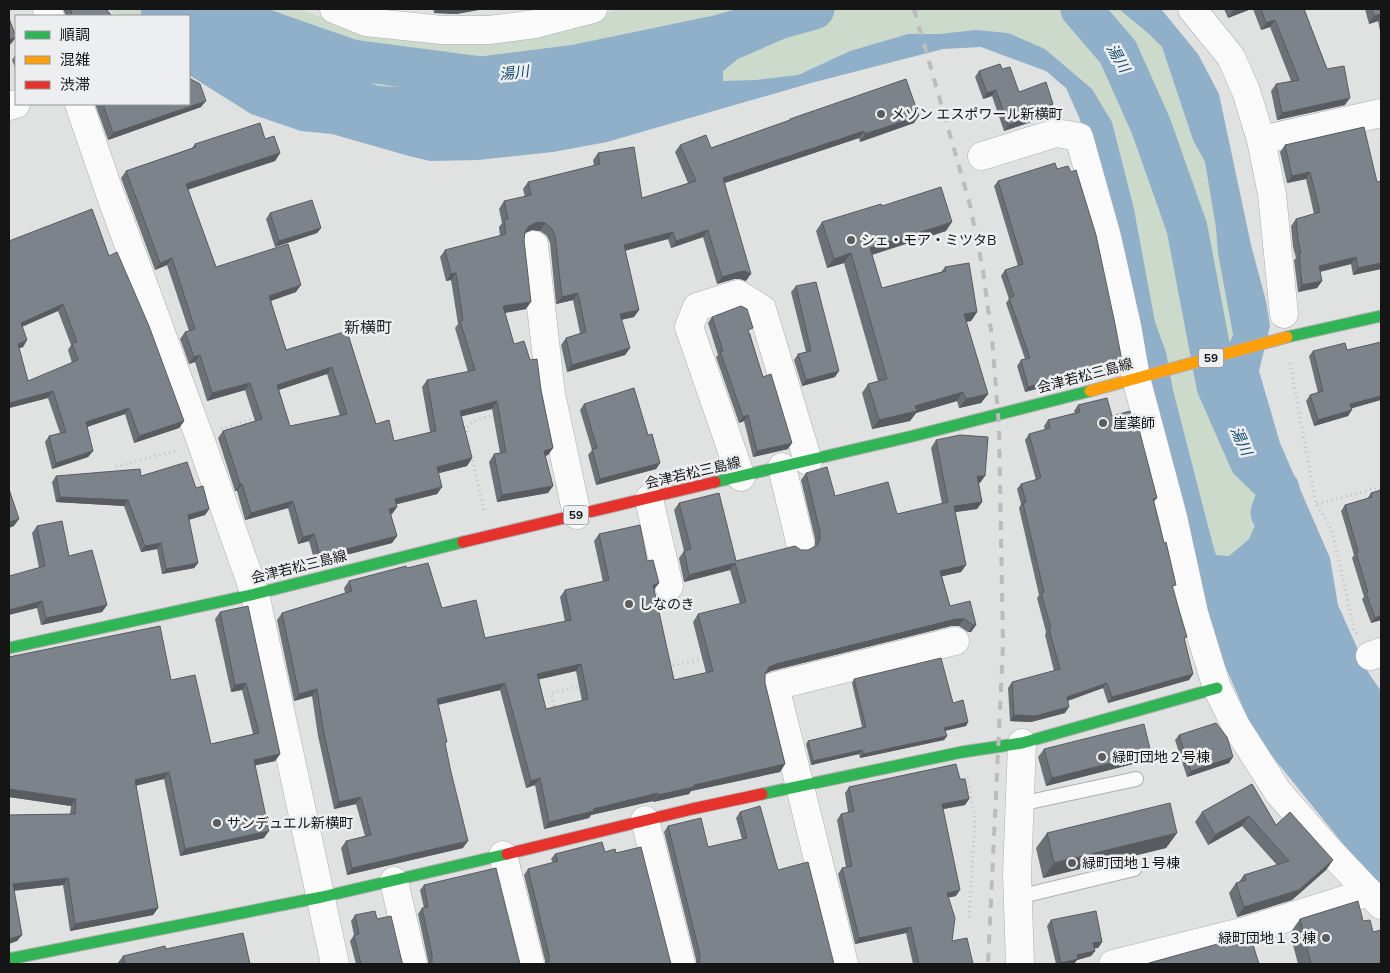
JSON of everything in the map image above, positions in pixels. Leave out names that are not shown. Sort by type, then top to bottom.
[{"type":"main road","name":"会津若松三島線","points":[[9,648],[255,594],[489,535],[1022,409],[1139,377],[1283,331],[1381,316]]},
{"type":"main road","points":[[9,959],[322,897],[645,820],[962,752],[1022,743],[1217,688]]},
{"type":"street","points":[[334,9],[366,22],[442,30],[489,30],[535,24],[593,9]]},
{"type":"street","points":[[1192,9],[1231,57],[1246,91],[1261,140],[1272,194],[1283,331]]},
{"type":"street","points":[[79,105],[255,594],[336,964]]},
{"type":"street","points":[[1261,140],[1381,113]]},
{"type":"street","points":[[982,156],[1056,133],[1079,137],[1107,237],[1194,612],[1217,688],[1236,726],[1278,792],[1326,847],[1375,898],[1113,964]]},
{"type":"street","points":[[534,245],[551,394],[577,515]]},
{"type":"street","points":[[740,477],[689,327],[697,307],[738,294],[762,309],[795,464],[800,542]]},
{"type":"street","points":[[649,498],[669,586]]},
{"type":"street","points":[[844,964],[775,686],[955,641]]},
{"type":"street","points":[[1020,964],[1017,874],[1022,743]]},
{"type":"street","points":[[645,820],[681,964]]},
{"type":"street","points":[[503,855],[530,964]]},
{"type":"street","points":[[394,881],[413,964]]},
{"type":"lane","points":[[1020,804],[1136,779]]},
{"type":"lane","points":[[1018,897],[1134,869]]},
{"type":"path","points":[[1283,331],[1316,504],[1332,530],[1354,630],[1376,654]]},
{"type":"path","points":[[116,467],[201,440],[266,414]]},
{"type":"path","points":[[489,535],[467,436],[467,427],[476,420],[495,414]]},
{"type":"path","points":[[1316,504],[1381,487]]},
{"type":"path","points":[[665,667],[710,657]]},
{"type":"path","points":[[556,712],[551,693],[589,685]]},
{"type":"path","points":[[962,752],[975,818],[969,920]]},
{"type":"green space","points":[[109,9],[141,9],[141,15],[116,15]]},
{"type":"green space","points":[[201,9],[300,9],[344,26],[557,28],[620,9],[752,9],[716,26],[572,85],[539,89],[483,90],[379,86],[333,70],[268,43]]},
{"type":"green space","points":[[823,9],[1119,9],[1162,47],[1193,140],[1205,162],[1216,228],[1218,253],[1233,335],[1212,381],[1227,397],[1243,408],[1255,432],[1260,514],[1249,539],[1229,556],[1216,555],[1213,545],[1173,390],[1166,352],[1155,322],[1134,209],[1112,122],[1092,89],[1045,49],[939,34],[908,34],[850,51],[798,75],[755,80],[723,81],[723,71],[738,59],[784,39],[808,24]]},
{"type":"water","points":[[141,9],[201,9],[268,43],[333,70],[379,86],[483,90],[539,89],[572,85],[716,26],[752,9],[823,9],[808,24],[784,39],[738,59],[723,71],[723,81],[755,80],[798,75],[850,51],[908,34],[939,34],[976,30],[1008,33],[1045,49],[1092,89],[1112,122],[1134,209],[1155,322],[1166,352],[1173,390],[1213,545],[1216,555],[1229,556],[1249,539],[1260,514],[1255,432],[1243,408],[1227,397],[1212,381],[1233,335],[1218,253],[1216,228],[1205,162],[1193,140],[1162,47],[1119,9],[1161,9],[1198,54],[1219,94],[1270,326],[1259,371],[1280,443],[1330,558],[1338,605],[1368,672],[1381,691],[1381,886],[1369,876],[1255,735],[1217,647],[1106,198],[1079,117],[1066,88],[1046,71],[981,47],[943,49],[811,83],[607,142],[553,152],[478,160],[430,161],[332,134],[301,131],[251,114],[190,76],[190,15],[141,15]]},
{"type":"building","points":[[70,9],[106,9],[111,15],[73,15]]},
{"type":"building","points":[[1261,9],[1304,9],[1327,69],[1344,66],[1350,98],[1282,113],[1276,84],[1299,80],[1275,20],[1266,23]]},
{"type":"building","points":[[1372,9],[1381,9],[1381,14],[1374,16]]},
{"type":"building","points":[[9,18],[15,37],[9,40]]},
{"type":"building","points":[[1000,64],[1002,69],[1010,67],[1019,92],[1046,82],[1053,104],[1042,108],[1044,113],[1008,125],[996,90],[987,93],[979,71]]},
{"type":"building","points":[[190,79],[200,84],[206,101],[113,133],[103,105],[190,105]]},
{"type":"building","points":[[906,79],[919,116],[865,134],[864,131],[723,178],[751,274],[745,271],[722,277],[708,230],[676,241],[673,232],[624,245],[639,310],[620,314],[630,348],[572,365],[566,338],[586,332],[578,293],[562,297],[555,236],[552,229],[545,223],[537,222],[529,226],[525,232],[524,240],[531,302],[503,306],[514,344],[524,341],[530,360],[537,359],[541,390],[553,448],[544,451],[553,486],[502,495],[494,454],[506,452],[497,401],[460,411],[472,458],[437,467],[442,487],[395,499],[397,507],[389,509],[397,536],[320,556],[314,534],[303,537],[293,501],[251,513],[223,431],[262,419],[250,383],[212,393],[200,355],[194,357],[185,332],[195,329],[172,258],[160,263],[126,171],[196,147],[195,144],[260,123],[265,139],[274,136],[280,153],[186,184],[216,267],[288,244],[301,285],[269,296],[286,350],[347,331],[376,424],[389,420],[394,441],[436,431],[427,380],[475,370],[460,321],[463,320],[456,273],[451,274],[445,250],[506,234],[504,220],[508,219],[504,201],[531,195],[528,182],[600,164],[598,153],[634,147],[642,198],[696,181],[680,145],[706,135],[711,148]],"holes":[[[332,367],[347,414],[290,426],[277,385]]]},
{"type":"building","points":[[1364,127],[1377,182],[1381,181],[1381,263],[1358,268],[1356,257],[1319,266],[1322,281],[1302,285],[1299,253],[1301,253],[1296,219],[1320,212],[1310,172],[1292,176],[1285,145]]},
{"type":"building","points":[[1055,163],[1057,169],[1068,166],[1071,172],[1076,170],[1096,235],[1122,361],[1028,387],[1021,360],[1030,358],[1009,298],[1014,296],[1005,270],[1023,264],[998,181]]},
{"type":"building","points":[[941,187],[952,222],[870,248],[882,288],[946,271],[945,267],[969,263],[977,312],[964,314],[988,394],[966,399],[963,392],[915,406],[917,411],[879,420],[868,384],[887,379],[851,253],[834,259],[822,222],[881,204],[882,206]]},
{"type":"building","points":[[312,200],[321,228],[279,241],[270,213]]},
{"type":"building","points":[[92,209],[109,256],[117,252],[149,326],[184,421],[139,436],[129,408],[86,422],[93,451],[56,463],[49,436],[66,432],[53,391],[9,403],[9,241]],"holes":[[[63,304],[77,342],[72,343],[78,360],[28,381],[18,344],[27,340],[21,323]]]},
{"type":"building","points":[[816,282],[839,371],[806,380],[798,354],[811,351],[796,286]]},
{"type":"building","points":[[741,306],[747,309],[753,328],[748,330],[763,377],[771,374],[792,443],[757,451],[748,415],[743,417],[720,351],[723,351],[712,317]]},
{"type":"building","points":[[1381,342],[1381,396],[1350,404],[1352,410],[1318,420],[1310,395],[1323,391],[1313,351],[1345,343],[1347,350]]},
{"type":"building","points":[[634,388],[648,435],[652,434],[660,463],[600,479],[592,449],[597,448],[584,404]]},
{"type":"building","points":[[1107,398],[1112,416],[1130,411],[1131,415],[1135,414],[1157,498],[1153,499],[1176,585],[1172,586],[1187,637],[1184,638],[1193,674],[1112,697],[1107,683],[1067,697],[1069,707],[1035,716],[1014,715],[1012,682],[1060,669],[1049,629],[1051,628],[1041,593],[1044,592],[1023,503],[1026,502],[1021,484],[1041,478],[1029,434],[1050,428],[1048,420],[1080,412],[1078,405]]},
{"type":"building","points":[[960,435],[988,437],[985,476],[977,476],[982,502],[954,506],[966,565],[940,571],[950,606],[970,601],[976,625],[964,619],[956,619],[769,667],[765,674],[765,683],[785,764],[694,785],[694,787],[658,795],[658,793],[549,822],[540,778],[531,781],[505,683],[437,699],[447,742],[445,743],[451,772],[468,841],[352,868],[346,841],[371,835],[361,797],[339,802],[323,729],[317,689],[299,694],[282,613],[352,591],[349,581],[406,566],[407,568],[428,563],[442,608],[476,600],[485,638],[571,620],[565,590],[609,580],[599,534],[640,525],[647,561],[653,560],[659,583],[653,585],[674,680],[713,671],[698,614],[746,602],[735,563],[689,575],[684,551],[691,549],[679,503],[719,493],[736,561],[795,546],[801,550],[808,550],[816,546],[820,540],[820,532],[806,473],[827,467],[835,496],[888,482],[897,514],[948,502],[936,440]],"holes":[[[581,664],[588,699],[546,709],[537,674]]]},
{"type":"building","points":[[187,462],[196,488],[203,486],[209,509],[188,515],[198,563],[166,569],[161,543],[145,546],[128,500],[60,497],[56,476],[140,469],[141,476]]},
{"type":"building","points":[[9,489],[19,519],[9,522]]},
{"type":"building","points":[[1381,490],[1381,615],[1375,618],[1366,593],[1368,592],[1356,553],[1358,552],[1345,505],[1372,497],[1371,493]]},
{"type":"building","points":[[62,521],[69,556],[92,550],[107,605],[46,618],[42,601],[9,610],[9,576],[45,566],[37,526]]},
{"type":"building","points":[[248,606],[280,754],[254,760],[269,831],[185,849],[169,772],[135,780],[158,908],[75,924],[68,878],[13,884],[22,935],[9,939],[9,815],[75,814],[76,799],[9,789],[9,657],[160,626],[171,680],[195,675],[211,744],[259,733],[246,683],[235,685],[220,612]]},
{"type":"building","points":[[941,658],[953,703],[963,700],[968,722],[944,728],[947,736],[863,754],[862,750],[813,761],[808,741],[866,727],[854,679]]},
{"type":"building","points":[[1216,723],[1227,737],[1233,757],[1191,771],[1179,735]]},
{"type":"building","name":"緑町団地２号棟","points":[[1144,724],[1151,753],[1052,778],[1044,749]]},
{"type":"building","points":[[956,764],[960,779],[965,779],[969,799],[942,804],[960,890],[947,893],[955,918],[952,941],[967,938],[973,964],[919,964],[911,927],[859,938],[842,868],[852,866],[841,814],[854,811],[849,787]]},
{"type":"building","points":[[1252,784],[1276,825],[1290,812],[1333,860],[1299,890],[1244,907],[1236,883],[1246,880],[1244,875],[1289,861],[1249,816],[1215,835],[1202,812]]},
{"type":"building","points":[[1170,803],[1177,833],[1054,863],[1047,833]]},
{"type":"building","points":[[760,806],[778,870],[808,862],[834,964],[699,964],[700,955],[668,826],[701,818],[708,847],[747,838],[740,812]]},
{"type":"building","points":[[602,842],[605,852],[615,849],[616,853],[641,847],[671,964],[548,964],[549,955],[528,869],[558,861],[555,854]]},
{"type":"building","points":[[496,868],[520,964],[431,964],[432,955],[422,908],[428,907],[424,885]]},
{"type":"building","name":"緑町団地１３棟","points":[[1358,901],[1363,921],[1370,920],[1373,932],[1381,930],[1381,964],[1311,964],[1300,919]]},
{"type":"building","points":[[375,911],[377,919],[391,916],[403,964],[361,964],[354,935],[359,934],[355,915]]},
{"type":"building","points":[[1096,911],[1102,942],[1093,943],[1095,951],[1077,955],[1078,959],[1061,963],[1051,920]]},
{"type":"building","points":[[243,933],[250,964],[125,964],[123,956],[165,946],[166,949]]},
{"type":"building","points":[[1250,935],[1259,964],[1149,963]]},
{"type":"waterway","name":"湯川","points":[[218,9],[269,31],[352,60],[481,77],[576,65],[720,35],[814,9]]},
{"type":"waterway","name":"湯川","points":[[1081,9],[1118,52],[1151,126],[1187,228],[1217,386],[1250,461],[1279,489],[1271,513]]},
{"type":"railway","points":[[914,9],[970,205],[983,271],[992,338],[999,427],[1003,645],[988,964]]},
{"type":"traffic: fast","points":[[1287,337],[1381,316]]},
{"type":"traffic: fast","points":[[715,482],[913,436],[1090,391]]},
{"type":"traffic: fast","points":[[9,648],[255,594],[463,542]]},
{"type":"traffic: fast","points":[[762,794],[962,752],[1022,743],[1217,688]]},
{"type":"traffic: fast","points":[[9,959],[322,897],[507,854]]},
{"type":"traffic: slow","points":[[1090,391],[1287,337]]},
{"type":"traffic: jam","points":[[463,542],[715,482]]},
{"type":"traffic: jam","points":[[507,854],[762,794]]},
{"type":"place","name":"メゾン エスポワール新横町","points":[[881,114]]},
{"type":"place","name":"シェ・モア・ミツタB","points":[[851,240]]},
{"type":"place","name":"崖薬師","points":[[1103,423]]},
{"type":"place","name":"しなのき","points":[[629,604]]},
{"type":"place","name":"緑町団地２号棟","points":[[1102,757]]},
{"type":"place","name":"サンデュエル新横町","points":[[217,823]]},
{"type":"place","name":"緑町団地１号棟","points":[[1072,863]]},
{"type":"place","name":"緑町団地１３棟","points":[[1326,938]]},
{"type":"district","name":"新横町","points":[[368,328]]}]
